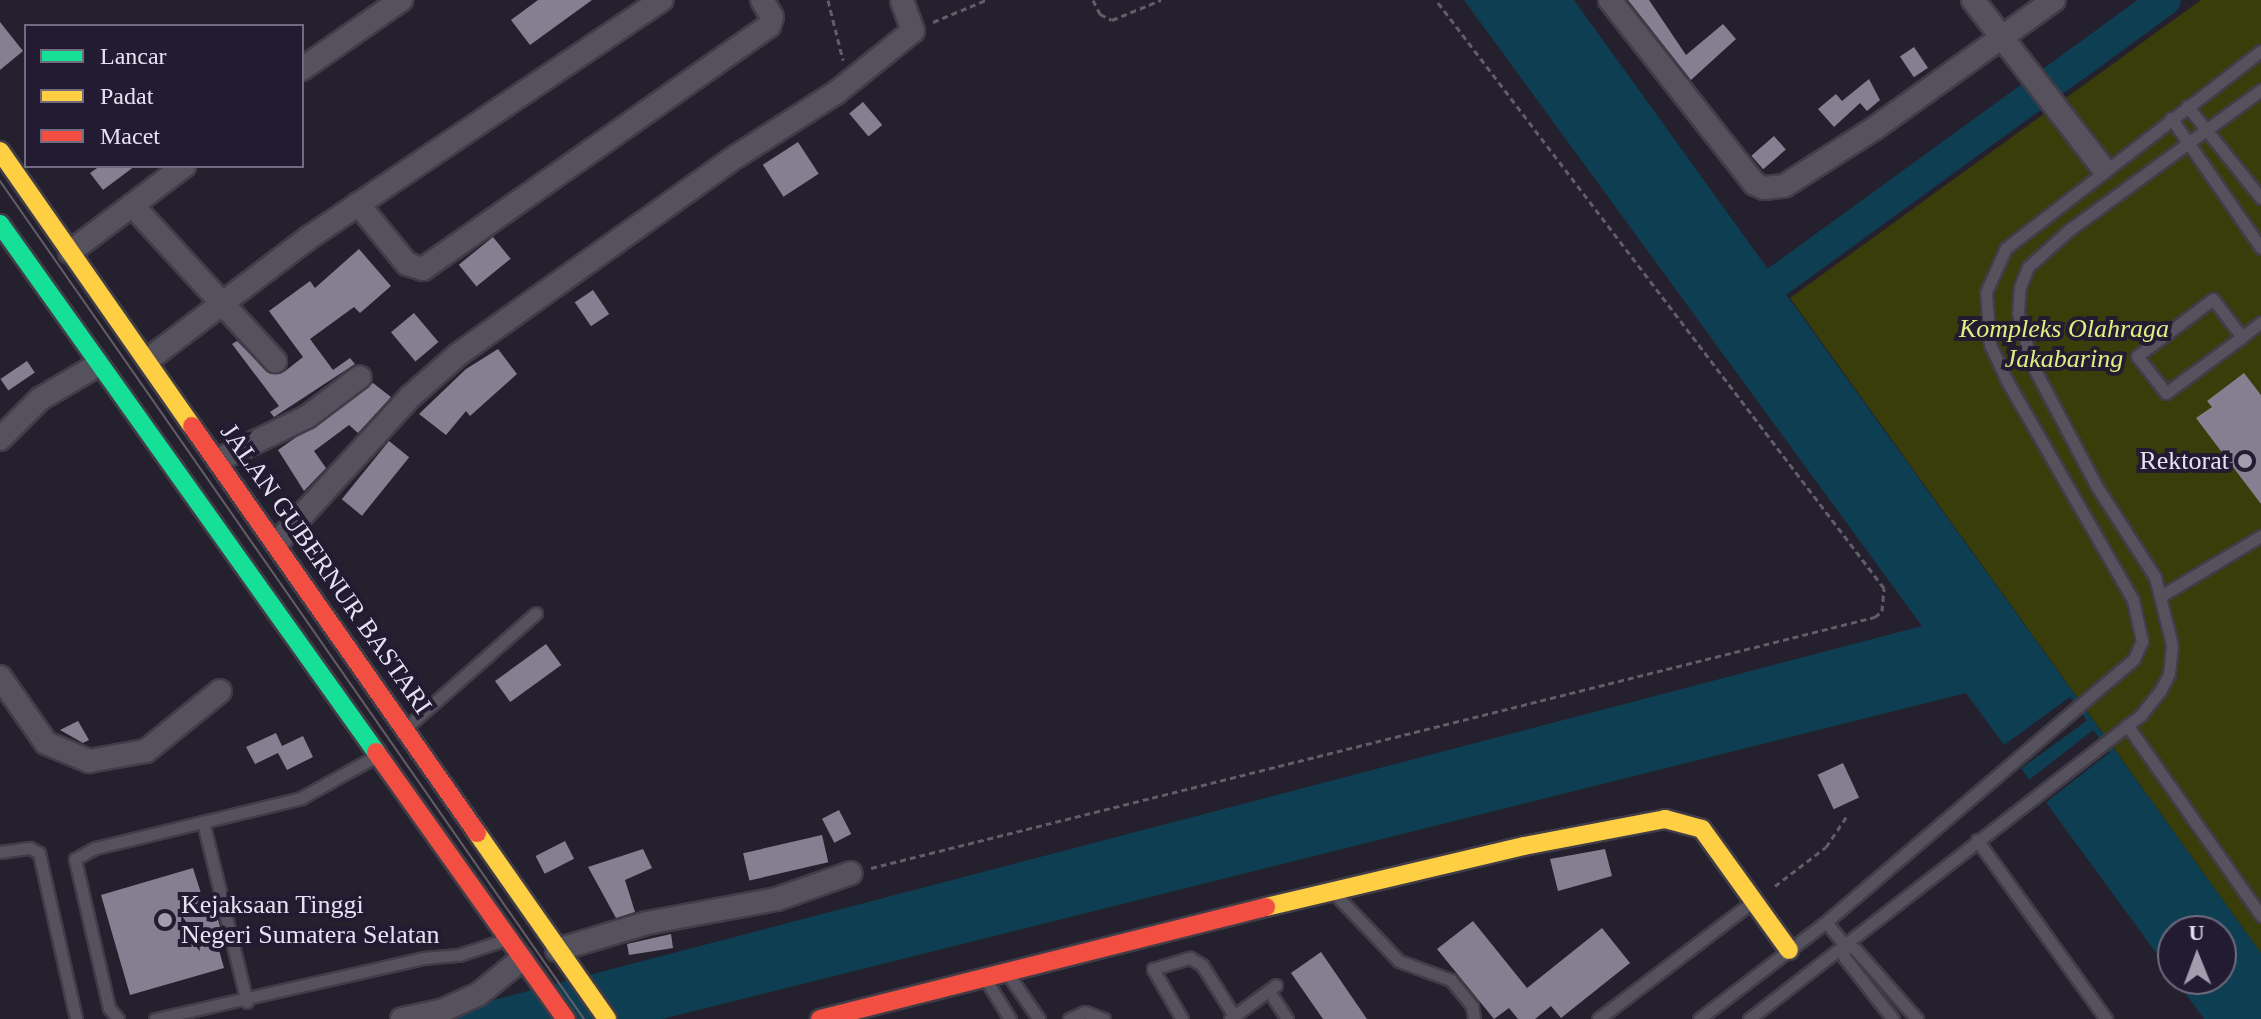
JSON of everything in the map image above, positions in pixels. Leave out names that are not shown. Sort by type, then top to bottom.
[{"type":"main road","name":"JALAN GUBERNUR BASTARI","points":[[0,151],[149,359],[607,1019]]},
{"type":"main road","points":[[0,224],[566,1019]]},
{"type":"main road","points":[[820,1019],[874,1011],[983,974],[1524,846],[1680,819],[1691,822],[1710,838],[1752,902],[1789,950]]},
{"type":"street","points":[[304,68],[401,0]]},
{"type":"street","points":[[149,359],[358,204],[661,0]]},
{"type":"street","points":[[358,204],[407,264],[423,269],[769,26],[772,17],[762,0]]},
{"type":"street","points":[[277,543],[410,397],[459,354],[849,83],[913,31],[902,0]]},
{"type":"street","points":[[1610,0],[1755,184],[1764,188],[1784,186],[2054,0]]},
{"type":"street","points":[[1973,0],[2103,168]]},
{"type":"street","points":[[70,252],[181,168]]},
{"type":"street","points":[[132,205],[275,361]]},
{"type":"street","points":[[0,439],[40,399],[98,365]]},
{"type":"street","points":[[218,460],[307,417],[360,377]]},
{"type":"street","points":[[0,677],[46,743],[89,761],[146,751],[220,691]]},
{"type":"street","points":[[557,950],[647,923],[765,902],[851,873]]},
{"type":"street","points":[[402,1019],[441,1011],[479,994],[522,959]]},
{"type":"lane","points":[[1699,1019],[1826,922],[2092,699],[2134,659],[2142,641],[2140,620],[1990,345],[1986,292],[2006,248],[2103,168],[2261,51]]},
{"type":"lane","points":[[1749,1019],[2127,725],[2169,674],[2172,645],[2155,577],[2097,487],[2032,364],[2018,313],[2028,267],[2069,230],[2261,90]]},
{"type":"lane","points":[[2187,106],[2207,127],[2261,198]]},
{"type":"lane","points":[[2171,118],[2191,141],[2261,248]]},
{"type":"lane","points":[[2242,337],[2213,299],[2137,356],[2166,393],[2242,337],[2261,322]]},
{"type":"lane","points":[[2161,596],[2261,536]]},
{"type":"lane","points":[[405,728],[536,613]]},
{"type":"lane","points":[[2127,725],[2261,916]]},
{"type":"lane","points":[[118,1019],[109,1008],[75,859],[95,848],[301,798],[377,755]]},
{"type":"lane","points":[[203,822],[247,1002]]},
{"type":"lane","points":[[1977,840],[2106,1019]]},
{"type":"lane","points":[[0,852],[30,848],[39,853],[76,1019]]},
{"type":"lane","points":[[1334,892],[1399,961],[1451,980],[1472,1006],[1474,1019]]},
{"type":"lane","points":[[1598,1019],[1752,902]]},
{"type":"lane","points":[[1826,922],[1843,943],[1855,949],[1917,1019]]},
{"type":"lane","points":[[155,1019],[247,1002],[423,958],[459,955],[507,938]]},
{"type":"lane","points":[[1843,943],[1844,957],[1893,1019]]},
{"type":"lane","points":[[1182,1019],[1153,973],[1157,965],[1183,959],[1202,965],[1233,1018],[1272,988],[1287,1019]]},
{"type":"lane","points":[[1005,969],[1039,1019]]},
{"type":"lane","points":[[983,974],[1008,1018]]},
{"type":"lane","points":[[1069,1019],[1085,1012],[1104,1019]]},
{"type":"path","points":[[828,0],[849,83]]},
{"type":"path","points":[[1093,0],[1100,14],[1112,20],[1161,0]]},
{"type":"path","points":[[851,873],[1875,617],[1882,611],[1884,588],[1436,0]]},
{"type":"path","points":[[1752,902],[1826,847],[1848,814]]},
{"type":"green space","name":"Kompleks Olahraga Jakabaring","points":[[2201,0],[2261,0],[2261,953],[2237,920],[2237,915],[2234,915],[1790,298]]},
{"type":"water","points":[[1464,0],[1574,0],[2234,915],[2157,915],[2157,954],[1966,693],[662,1019],[421,1019],[1922,626]]},
{"type":"water","points":[[2237,920],[2261,953],[2261,1019],[2204,1019],[2187,995],[2237,995]]},
{"type":"pier","points":[[2070,697],[2087,720],[2018,770],[2001,747]]},
{"type":"pier","points":[[2093,730],[2110,752],[2044,804],[2027,782]]},
{"type":"building","points":[[538,0],[592,0],[530,45],[511,20]]},
{"type":"building","points":[[1628,0],[1649,0],[1686,55],[1723,24],[1736,39],[1691,80]]},
{"type":"building","points":[[0,22],[23,51],[0,70]]},
{"type":"building","points":[[1914,47],[1928,68],[1914,77],[1900,57]]},
{"type":"building","points":[[1869,79],[1880,100],[1867,111],[1860,103],[1834,127],[1818,109],[1836,94],[1842,101]]},
{"type":"building","points":[[863,102],[882,125],[868,137],[849,114]]},
{"type":"building","points":[[1774,136],[1786,150],[1763,169],[1751,156]]},
{"type":"building","points":[[798,142],[819,174],[783,197],[763,165]]},
{"type":"building","points":[[97,168],[132,168],[103,190],[90,173]]},
{"type":"building","points":[[493,237],[511,259],[476,286],[459,265]]},
{"type":"building","points":[[359,249],[391,286],[360,313],[354,307],[310,339],[333,370],[350,358],[355,364],[274,417],[270,412],[279,406],[232,344],[237,341],[270,374],[284,372],[303,357],[269,311],[310,281],[315,288]]},
{"type":"building","points":[[593,290],[609,314],[591,326],[575,302]]},
{"type":"building","points":[[414,313],[438,342],[415,361],[391,332]]},
{"type":"building","points":[[498,349],[517,374],[470,416],[466,411],[446,435],[419,414],[466,369]]},
{"type":"building","points":[[27,361],[35,373],[8,391],[0,379]]},
{"type":"building","name":"Rektorat","points":[[2244,373],[2261,395],[2261,504],[2196,418],[2212,407],[2207,401]]},
{"type":"building","points":[[373,383],[391,397],[358,433],[349,425],[314,451],[326,468],[304,491],[278,450]]},
{"type":"building","points":[[389,441],[409,457],[362,516],[342,499]]},
{"type":"building","points":[[546,644],[561,665],[510,702],[495,681]]},
{"type":"building","points":[[78,721],[89,740],[83,743],[60,730]]},
{"type":"building","points":[[276,733],[282,746],[303,736],[313,757],[287,770],[278,753],[255,764],[246,747]]},
{"type":"building","points":[[1843,763],[1859,797],[1834,809],[1818,775]]},
{"type":"building","points":[[839,810],[851,834],[834,843],[822,819]]},
{"type":"building","points":[[822,835],[828,862],[749,881],[743,853]]},
{"type":"building","points":[[565,841],[574,859],[545,874],[536,856]]},
{"type":"building","points":[[643,849],[652,868],[625,880],[635,912],[616,918],[588,867]]},
{"type":"building","points":[[1605,849],[1612,876],[1558,891],[1550,859]]},
{"type":"building","points":[[193,868],[205,906],[214,904],[220,927],[213,929],[224,968],[130,995],[101,895]]},
{"type":"building","points":[[1473,921],[1527,988],[1602,928],[1630,963],[1561,1018],[1551,1006],[1535,1019],[1518,1019],[1509,1008],[1494,1019],[1437,949]]},
{"type":"building","points":[[671,934],[673,948],[629,955],[627,944]]},
{"type":"building","points":[[1321,952],[1367,1019],[1323,1019],[1291,973]]},
{"type":"waterway","points":[[1778,281],[2165,0]]},
{"type":"tram line","points":[[0,181],[584,1019]]},
{"type":"traffic: fast","points":[[0,224],[376,752]]},
{"type":"traffic: slow","points":[[0,151],[192,426]]},
{"type":"traffic: slow","points":[[1266,907],[1524,846],[1665,819],[1702,829],[1789,950]]},
{"type":"traffic: slow","points":[[477,833],[607,1019]]},
{"type":"traffic: jam","points":[[192,426],[477,833]]},
{"type":"traffic: jam","points":[[376,752],[566,1019]]},
{"type":"traffic: jam","points":[[820,1019],[1266,907]]},
{"type":"place","name":"Rektorat","points":[[2245,461]]},
{"type":"place","name":"Kejaksaan Tinggi Negeri Sumatera Selatan","points":[[165,920]]}]
